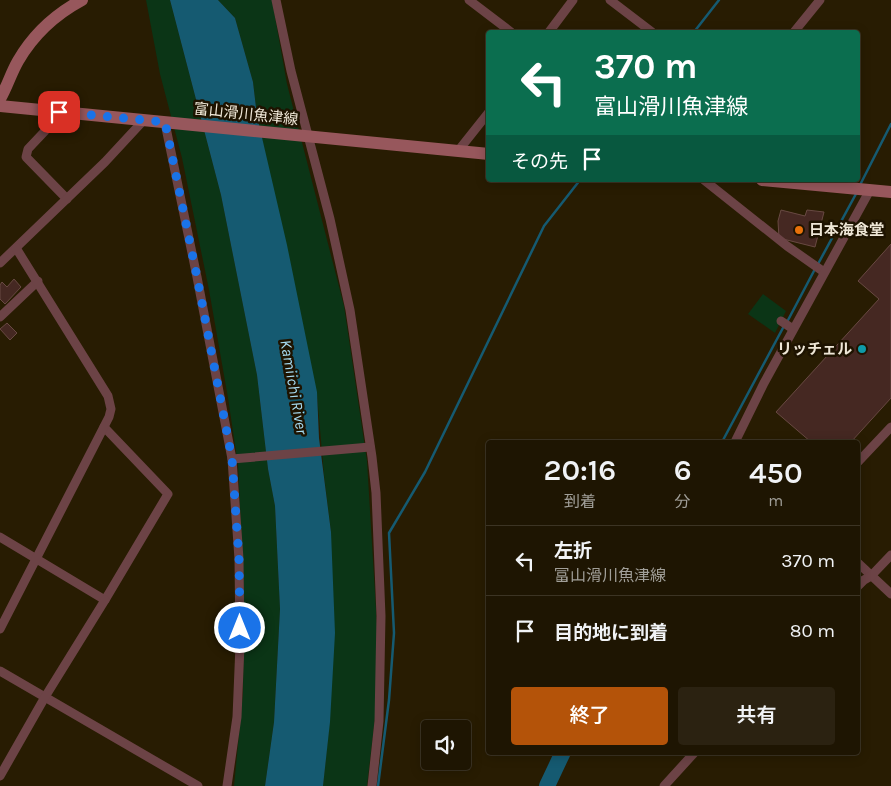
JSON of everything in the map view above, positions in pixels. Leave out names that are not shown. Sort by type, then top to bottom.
[{"type":"main road","points":[[0,99],[19,60],[35,36],[67,5],[82,0]]},
{"type":"main road","name":"富山滑川魚津線","points":[[0,106],[486,154]]},
{"type":"main road","points":[[782,182],[891,192]]},
{"type":"street","points":[[276,0],[291,70],[302,136],[330,219],[350,310],[376,493],[381,616],[379,721],[372,786]]},
{"type":"street","points":[[469,0],[508,30]]},
{"type":"street","points":[[550,30],[573,0]]},
{"type":"street","points":[[610,0],[649,30]]},
{"type":"street","points":[[796,30],[820,0]]},
{"type":"street","points":[[458,151],[486,116]]},
{"type":"street","points":[[0,264],[106,162],[143,121]]},
{"type":"street","points":[[170,123],[232,459],[239,559],[240,645],[237,717],[227,786]]},
{"type":"street","points":[[44,131],[28,149],[26,157],[67,199]]},
{"type":"street","points":[[707,182],[811,264],[823,271]]},
{"type":"street","points":[[736,440],[764,383],[867,190]]},
{"type":"street","points":[[0,628],[104,427],[111,409],[108,396],[16,248]]},
{"type":"street","points":[[0,317],[38,281]]},
{"type":"street","points":[[781,321],[793,329]]},
{"type":"street","points":[[0,776],[45,697],[168,494],[104,427]]},
{"type":"street","points":[[860,460],[891,427]]},
{"type":"street","points":[[232,459],[370,446]]},
{"type":"street","points":[[0,537],[105,600]]},
{"type":"street","points":[[860,584],[871,576],[891,555]]},
{"type":"street","points":[[860,565],[891,594]]},
{"type":"street","points":[[0,672],[198,786]]},
{"type":"street","points":[[664,786],[692,755]]},
{"type":"green space","points":[[146,0],[170,0],[221,195],[257,375],[268,469],[275,506],[280,609],[274,722],[265,786],[234,786],[243,693],[244,590],[238,465],[209,290],[182,158],[160,74]]},
{"type":"green space","points":[[218,0],[272,0],[287,84],[344,306],[367,461],[377,626],[376,709],[367,786],[323,786],[329,728],[331,532],[317,395],[257,116],[253,82],[235,18]]},
{"type":"green space","points":[[763,294],[786,311],[775,333],[748,314]]},
{"type":"water","name":"Kamiichi River","points":[[170,0],[218,0],[235,18],[253,82],[257,116],[287,245],[317,392],[319,438],[331,532],[335,633],[330,722],[323,786],[265,786],[274,722],[280,609],[275,506],[268,469],[257,375],[221,195]]},
{"type":"building","name":"日本海食堂","points":[[781,210],[805,216],[807,210],[824,212],[815,247],[779,238],[778,221]]},
{"type":"building","name":"リッチェル","points":[[891,244],[891,398],[853,440],[809,440],[776,412],[879,299],[858,281]]},
{"type":"building","points":[[14,279],[21,287],[5,304],[0,299],[0,285],[2,282],[7,287]]},
{"type":"building","points":[[7,323],[17,333],[10,340],[0,329]]},
{"type":"waterway","points":[[696,30],[719,0]]},
{"type":"waterway","points":[[860,185],[891,124]]},
{"type":"waterway","points":[[378,786],[389,700],[394,633],[389,533],[425,472],[544,226],[578,182]]},
{"type":"waterway","points":[[818,264],[857,192]]},
{"type":"waterway","points":[[787,322],[815,269]]},
{"type":"waterway","points":[[723,440],[784,326]]},
{"type":"waterway","points":[[547,786],[562,755]]},
{"type":"place","name":"日本海食堂","points":[[799,230]]},
{"type":"place","name":"リッチェル","points":[[862,349]]},
{"type":"route","points":[[59,112],[165,122],[232,459],[239,559],[240,628]]}]
